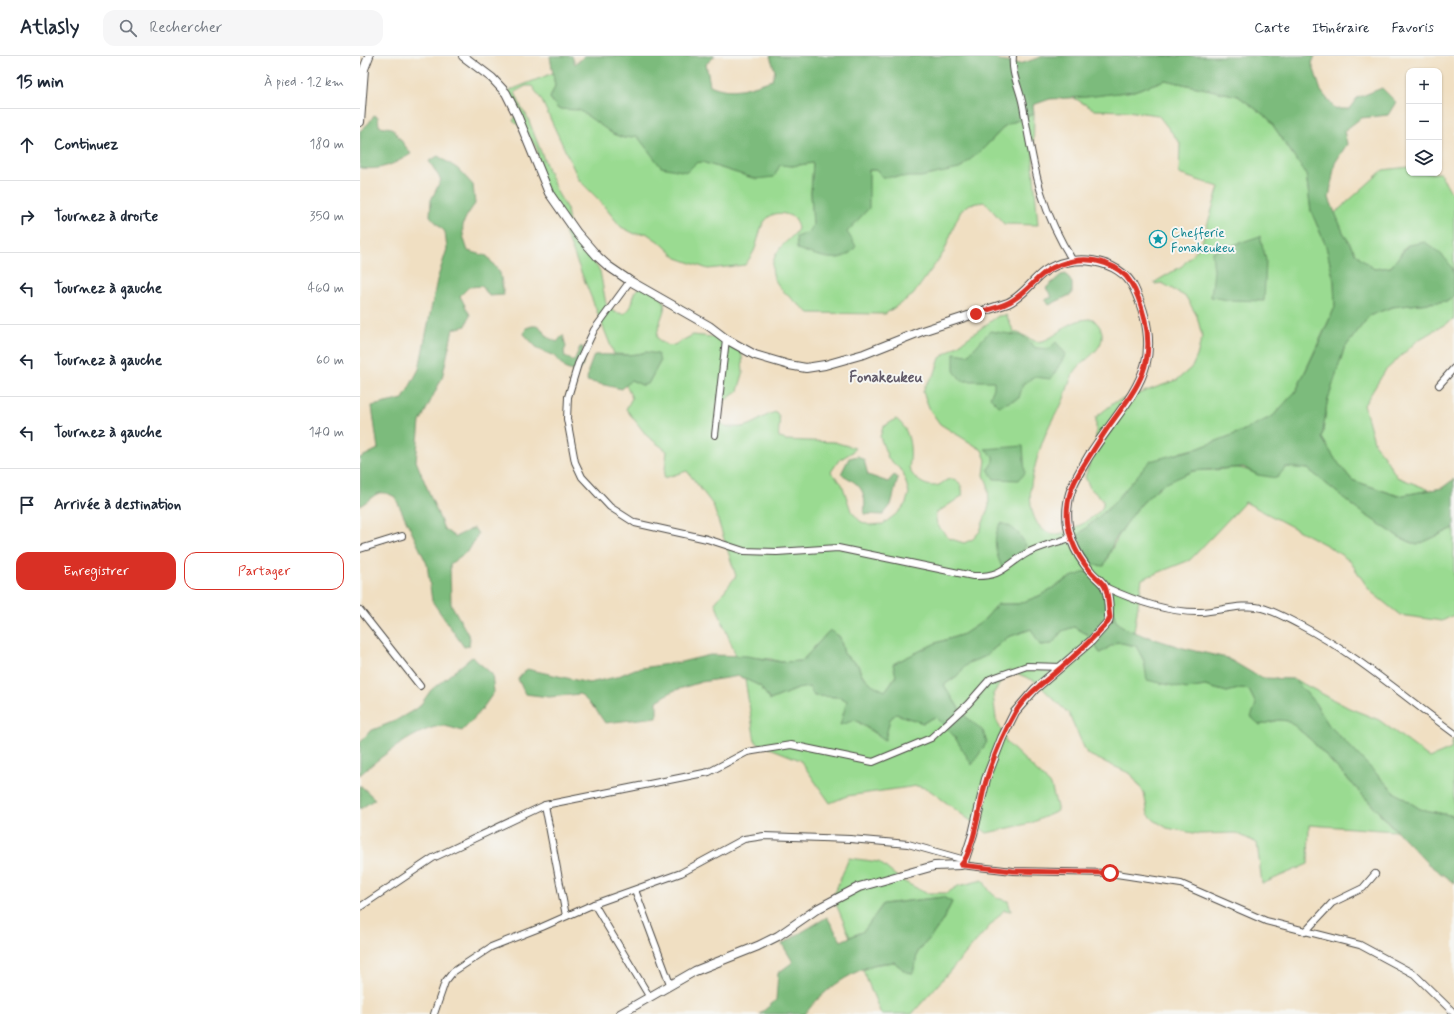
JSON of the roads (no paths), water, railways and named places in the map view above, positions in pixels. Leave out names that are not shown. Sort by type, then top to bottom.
[{"type":"street","points":[[463,56],[492,78],[506,93],[517,115],[550,193],[577,233],[608,266],[630,281],[709,326],[726,339],[754,355],[776,363],[806,368],[826,365],[864,354],[922,331],[1008,303],[1017,298],[1045,271],[1073,261],[1101,262],[1119,270],[1129,280],[1144,316],[1149,342],[1145,370],[1136,391],[1099,441],[1082,468],[1071,492],[1067,513],[1071,538],[1075,550],[1085,565],[1105,587],[1157,607],[1201,612],[1250,606],[1270,610],[1319,635],[1370,669],[1454,733]]},
{"type":"street","points":[[1013,56],[1012,72],[1020,96],[1042,200],[1052,226],[1073,261]]},
{"type":"street","points":[[360,122],[364,69],[367,57]]},
{"type":"street","points":[[630,281],[594,330],[578,364],[568,397],[567,419],[571,449],[582,477],[610,507],[628,520],[643,526],[707,539],[744,551],[777,552],[838,548],[973,576],[994,575],[1004,571],[1027,553],[1071,538]]},
{"type":"street","points":[[715,435],[726,339]]},
{"type":"street","points":[[1439,385],[1454,368]]},
{"type":"street","points":[[360,549],[402,536]]},
{"type":"street","points":[[963,862],[986,779],[1002,738],[1015,712],[1024,701],[1091,641],[1108,622],[1110,617],[1105,587]]},
{"type":"street","points":[[360,610],[420,686]]},
{"type":"street","points":[[360,907],[433,858],[545,805],[709,772],[747,752],[791,745],[873,762],[931,738],[968,704],[990,679],[1028,666],[1062,667]]},
{"type":"street","points":[[545,805],[566,916]]},
{"type":"street","points":[[434,1014],[445,982],[453,972],[491,947],[594,904],[681,873],[734,843],[744,839],[764,836],[850,839],[908,844],[963,862],[1013,871],[1110,873],[1172,881],[1191,887],[1260,918],[1304,932],[1354,943],[1397,964],[1417,976],[1454,1013]]},
{"type":"street","points":[[620,1014],[695,971],[758,946],[778,936],[816,909],[859,887],[934,866],[963,862]]},
{"type":"street","points":[[1304,932],[1332,903],[1363,888],[1375,874]]},
{"type":"street","points":[[635,890],[670,984]]},
{"type":"street","points":[[594,904],[649,996]]},
{"type":"place","name":"Chefferie Fonakeukeu","points":[[1158,239]]},
{"type":"district","name":"Fonakeukeu","points":[[886,377]]}]
